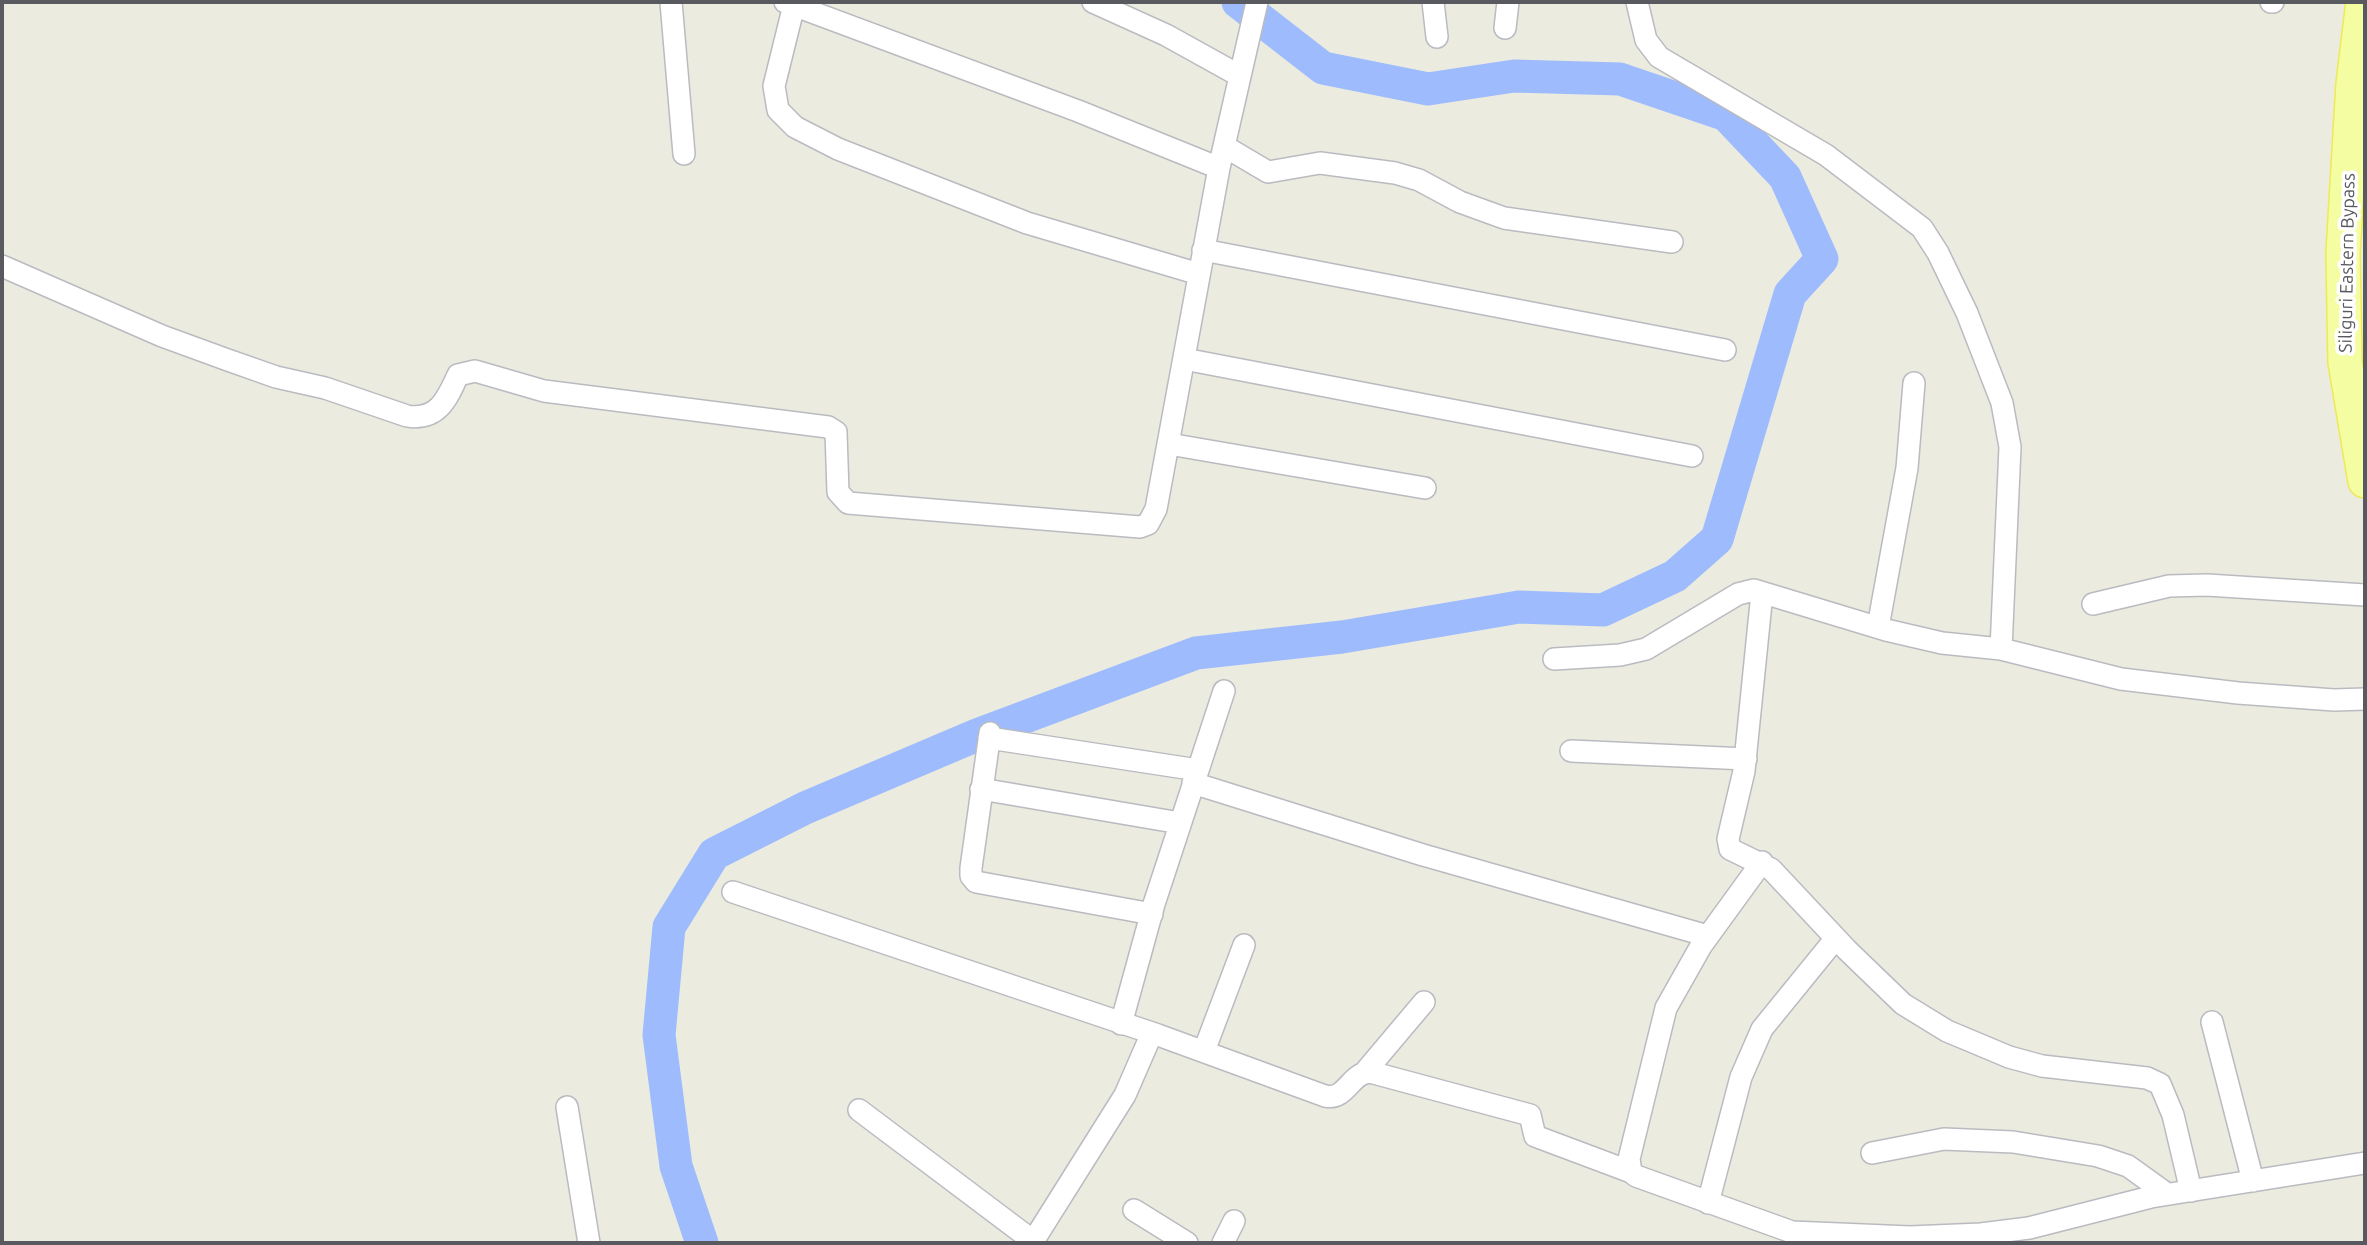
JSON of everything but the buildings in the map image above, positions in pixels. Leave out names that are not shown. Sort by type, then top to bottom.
[{"type":"main road","name":"Siliguri Eastern Bypass","points":[[2363,2],[2353,84],[2343,253],[2345,362],[2365,481]]},
{"type":"main road","name":"Siliguri Eastern Bypass","points":[[2365,181],[2365,296]]},
{"type":"street","points":[[671,2],[684,154]]},
{"type":"street","points":[[1093,2],[1241,70]]},
{"type":"street","points":[[2,265],[187,345],[276,377],[325,388],[407,416],[418,418],[433,414],[441,407],[458,375],[468,370],[544,391],[828,427],[836,432],[837,438],[838,492],[842,498],[856,505],[1140,527],[1148,524],[1156,509],[1219,168],[1257,2]]},
{"type":"street","points":[[1433,2],[1437,37]]},
{"type":"street","points":[[1505,28],[1508,2]]},
{"type":"street","points":[[1637,2],[1646,40],[1659,57],[1826,155],[1922,228],[1938,253],[1967,313],[2002,403],[2010,447],[2001,649]]},
{"type":"street","points":[[1199,274],[1004,215],[838,149],[795,127],[778,110],[774,86],[790,4],[1078,111],[1219,168]]},
{"type":"street","points":[[1224,146],[1268,172],[1320,163],[1395,173],[1419,180],[1460,202],[1504,218],[1672,242]]},
{"type":"street","points":[[1203,250],[1725,350]]},
{"type":"street","points":[[1184,359],[1692,456]]},
{"type":"street","points":[[1878,627],[1907,468],[1914,383]]},
{"type":"street","points":[[1169,444],[1425,488]]},
{"type":"street","points":[[2093,604],[2169,586],[2194,585],[2365,595]]},
{"type":"street","points":[[1554,659],[1620,655],[1646,649],[1746,590],[1878,627],[1952,644],[2001,649],[2121,679],[2176,687],[2334,700],[2365,699]]},
{"type":"street","points":[[1762,593],[1746,759],[1728,844],[1733,851],[1762,862],[1903,1004],[1948,1031],[2009,1057],[2042,1066],[2147,1078],[2160,1084],[2206,1188]]},
{"type":"street","points":[[1121,1024],[1180,823],[1224,691]]},
{"type":"street","points":[[1152,914],[976,882],[971,876],[971,868],[990,736],[1196,776],[1423,855],[1708,936]]},
{"type":"street","points":[[1572,751],[1746,759]]},
{"type":"street","points":[[981,789],[1180,823]]},
{"type":"street","points":[[1631,1172],[1629,1159],[1666,1008],[1678,983],[1708,936],[1762,862]]},
{"type":"street","points":[[733,892],[1152,1033],[1331,1097],[1340,1094],[1365,1072],[1424,1002]]},
{"type":"street","points":[[1707,1203],[1741,1077],[1762,1029],[1836,939]]},
{"type":"street","points":[[1204,1051],[1244,945]]},
{"type":"street","points":[[2212,1022],[2253,1181]]},
{"type":"street","points":[[859,1110],[1032,1242],[1125,1094],[1152,1033]]},
{"type":"street","points":[[1365,1072],[1530,1115],[1535,1136],[1792,1238],[1910,1237],[1981,1234],[2029,1228],[2167,1194],[2365,1163]]},
{"type":"street","points":[[567,1107],[589,1243]]},
{"type":"street","points":[[1872,1153],[1944,1139],[2013,1142],[2098,1156],[2127,1166],[2167,1194]]},
{"type":"street","points":[[1134,1210],[1187,1243]]},
{"type":"street","points":[[1223,1243],[1234,1221]]},
{"type":"waterway","points":[[702,1243],[676,1166],[659,1035],[669,927],[714,854],[805,808],[977,735],[1196,653],[1342,637],[1519,607],[1603,610],[1675,576],[1717,539],[1790,294],[1822,259],[1785,177],[1726,115],[1620,79],[1514,76],[1428,89],[1323,68],[1238,2]]}]
